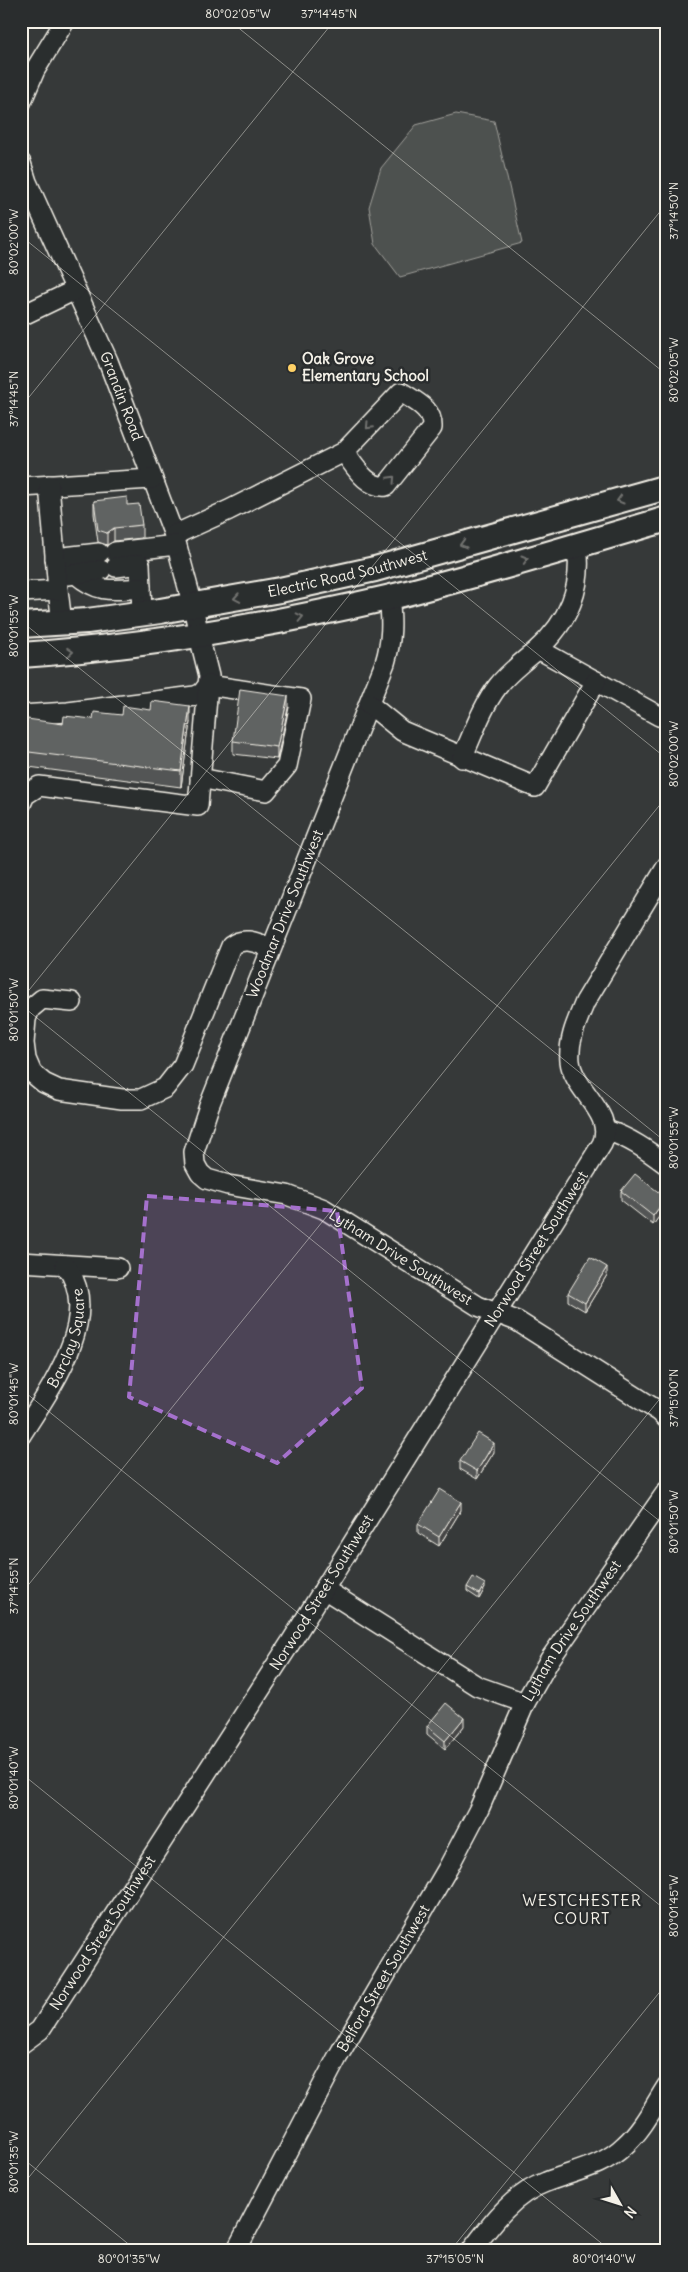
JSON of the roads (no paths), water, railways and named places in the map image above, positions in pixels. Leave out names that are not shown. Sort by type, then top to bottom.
[{"type":"main road","name":"Electric Road Southwest","points":[[21,625],[142,614],[280,590],[375,569],[667,487]]},
{"type":"main road","name":"Electric Road Southwest","points":[[21,655],[96,650],[198,636],[293,619],[389,597],[667,520]]},
{"type":"street","points":[[21,103],[35,70],[65,21]]},
{"type":"street","name":"Grandin Road","points":[[21,163],[27,182],[108,361],[175,540],[194,606],[198,636],[209,676],[198,806],[39,786],[25,795],[21,804]]},
{"type":"street","points":[[21,316],[76,290]]},
{"type":"street","points":[[21,592],[56,575],[108,561],[140,556],[175,540],[229,510],[344,452],[401,392],[426,409],[432,418],[432,428],[386,486],[377,487],[369,483],[344,452]]},
{"type":"street","points":[[21,487],[152,478]]},
{"type":"street","points":[[49,485],[56,575],[62,622]]},
{"type":"street","points":[[462,758],[487,703],[498,686],[538,649],[558,627],[574,599],[578,580],[577,545]]},
{"type":"street","points":[[140,556],[142,614]]},
{"type":"street","points":[[56,575],[76,574],[108,561]]},
{"type":"street","points":[[76,574],[89,586],[105,590],[141,588]]},
{"type":"street","name":"Woodmar Drive Southwest","points":[[256,1190],[207,1179],[200,1173],[195,1164],[194,1152],[209,1106],[369,704],[391,643],[392,620],[389,597]]},
{"type":"street","points":[[538,649],[659,716],[667,718]]},
{"type":"street","points":[[369,704],[402,731],[535,788],[596,681]]},
{"type":"street","points":[[21,714],[68,712],[195,696],[202,693],[208,685],[301,699],[287,766],[266,791],[200,778]]},
{"type":"street","points":[[667,866],[585,1002],[575,1025],[570,1046],[572,1071],[603,1120],[606,1130],[624,1136],[640,1145],[667,1165]]},
{"type":"street","points":[[72,1002],[42,999],[30,1009],[26,1019],[24,1043],[26,1059],[32,1073],[44,1083],[59,1090],[122,1099],[140,1099],[164,1088],[174,1080],[183,1065],[231,946],[237,941],[245,940],[271,948]]},
{"type":"street","name":"Norwood Street Southwest","points":[[21,2044],[40,2030],[324,1589],[602,1144],[606,1130]]},
{"type":"street","name":"Lytham Drive Southwest","points":[[256,1190],[287,1195],[324,1209],[478,1306],[517,1321],[660,1412],[667,1419]]},
{"type":"street","points":[[21,1262],[118,1268]]},
{"type":"street","name":"Barclay Square","points":[[21,1435],[57,1378],[74,1335],[78,1308],[77,1286],[65,1265]]},
{"type":"street","name":"Lytham Drive Southwest","points":[[324,1589],[470,1682],[525,1703],[550,1659],[666,1495]]},
{"type":"street","name":"Belford Street Southwest","points":[[236,2251],[337,2058],[453,1859],[479,1810],[525,1703]]},
{"type":"street","points":[[471,2251],[512,2202],[526,2192],[546,2182],[586,2170],[605,2161],[625,2146],[638,2131],[667,2086]]},
{"type":"place","name":"Oak Grove Elementary School","points":[[292,368]]},
{"type":"district","name":"WESTCHESTER COURT","points":[[582,1909]]}]
